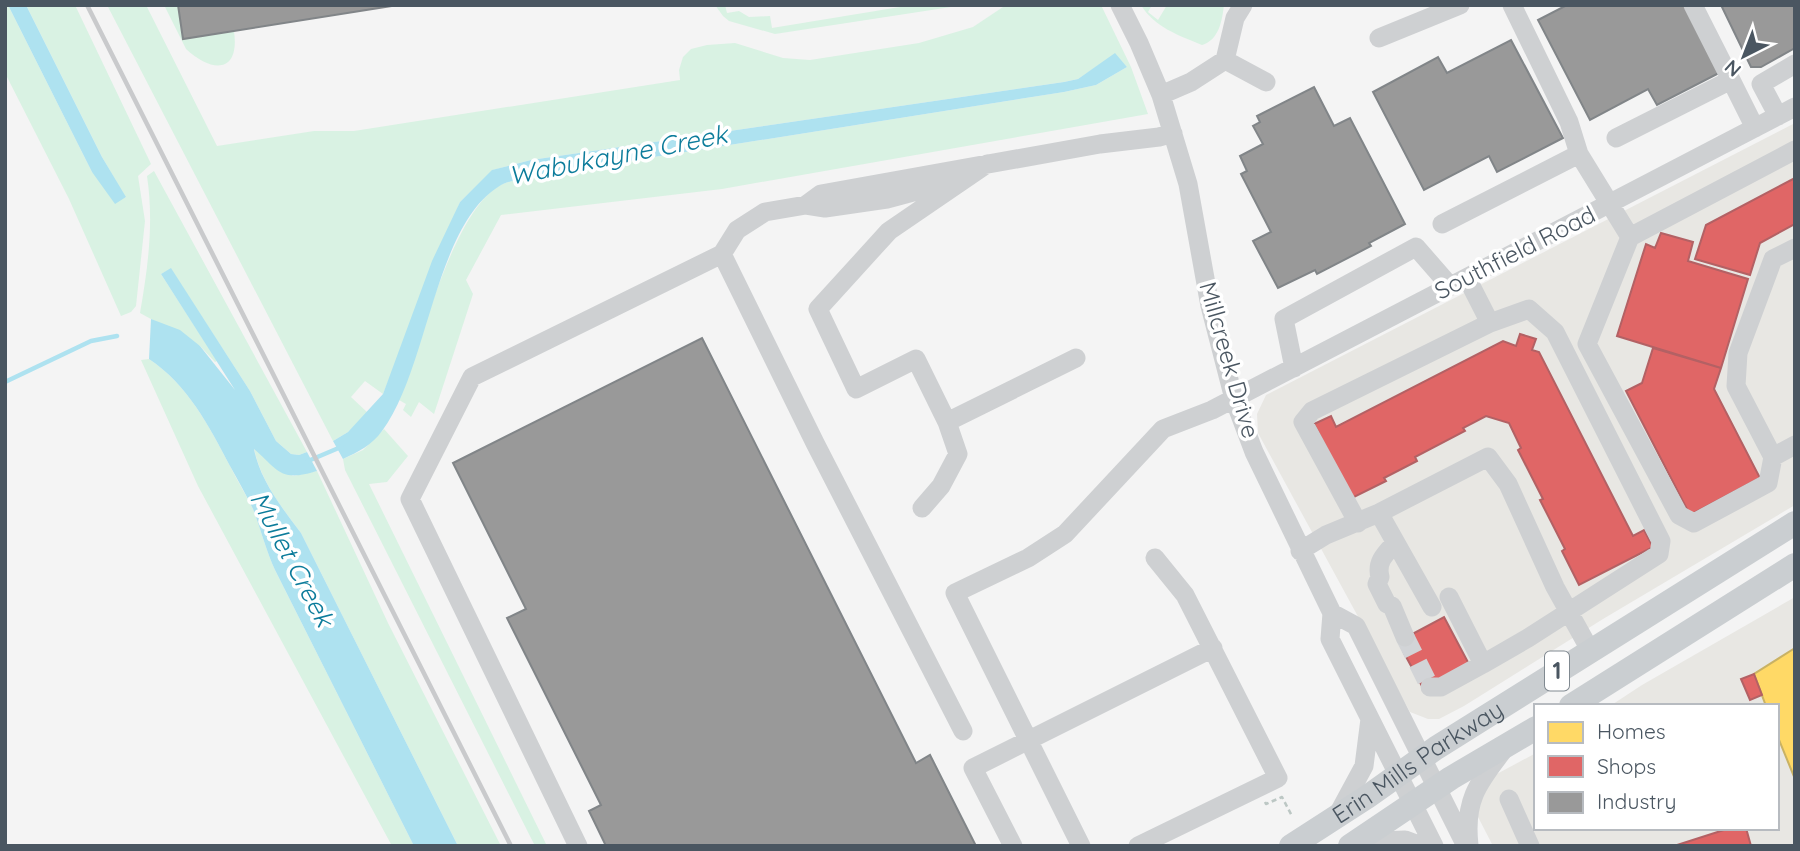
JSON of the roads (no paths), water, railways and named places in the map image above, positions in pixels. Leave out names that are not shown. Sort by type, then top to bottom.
[{"type":"main road","name":"Erin Mills Parkway","points":[[1291,846],[1590,650],[1795,523]]},
{"type":"main road","name":"1","points":[[1574,704],[1795,565]]},
{"type":"main road","name":"Erin Mills Parkway","points":[[1353,844],[1412,803],[1534,729]]},
{"type":"street","name":"Millcreek Drive","points":[[1121,5],[1161,95],[1188,184],[1210,306],[1234,399],[1254,452],[1332,613],[1330,639],[1434,846]]},
{"type":"street","points":[[1379,38],[1460,5]]},
{"type":"street","points":[[1512,5],[1569,122],[1578,154],[1630,237]]},
{"type":"street","points":[[1693,5],[1755,128]]},
{"type":"street","points":[[1161,95],[1201,77],[1224,60],[1239,12]]},
{"type":"street","points":[[1224,60],[1266,82]]},
{"type":"street","points":[[1786,112],[1761,83],[1795,64]]},
{"type":"street","points":[[1616,138],[1731,80]]},
{"type":"street","name":"Southfield Road","points":[[1028,740],[955,593],[1028,558],[1065,534],[1163,429],[1234,399],[1786,112]]},
{"type":"street","points":[[578,846],[411,499],[472,377],[722,254],[737,230],[765,212],[806,205],[821,194],[1173,133]]},
{"type":"street","points":[[1795,150],[1630,237],[1587,344],[1679,515],[1694,523],[1768,483],[1773,457],[1736,386],[1738,353],[1773,259],[1795,248]]},
{"type":"street","points":[[1442,224],[1578,154]]},
{"type":"street","points":[[922,508],[940,486],[958,454],[947,422],[916,359],[856,389],[818,309],[889,231],[987,164]]},
{"type":"street","points":[[1294,368],[1284,319],[1416,247],[1459,282],[1490,323]]},
{"type":"street","points":[[722,254],[809,431],[963,731]]},
{"type":"street","points":[[1358,523],[1303,422],[1312,411],[1490,323],[1529,309],[1555,332],[1661,541],[1659,554],[1483,664],[1441,687],[1430,687]]},
{"type":"street","points":[[947,422],[1076,358]]},
{"type":"street","points":[[1773,457],[1795,445]]},
{"type":"street","points":[[1300,551],[1488,457],[1508,484],[1590,650]]},
{"type":"street","points":[[1379,513],[1432,607]]},
{"type":"street","points":[[1395,543],[1382,557],[1377,568],[1380,577],[1377,584],[1392,607],[1405,637]]},
{"type":"street","points":[[1138,846],[1278,778],[1185,595],[1155,558]]},
{"type":"street","points":[[1449,597],[1483,664]]},
{"type":"street","name":"Millcreek Drive","points":[[1332,613],[1356,626],[1436,788],[1468,846]]},
{"type":"street","points":[[1013,846],[974,768],[1213,648]]},
{"type":"street","points":[[1336,816],[1364,766],[1370,718]]},
{"type":"street","points":[[1028,740],[1081,846]]},
{"type":"street","points":[[1468,846],[1468,812],[1472,796],[1506,746]]},
{"type":"street","points":[[1509,799],[1530,846]]},
{"type":"street","points":[[1353,844],[1405,840],[1421,846]]},
{"type":"water","points":[[8,5],[26,5],[102,157],[126,197],[115,204],[92,172]]},
{"type":"water","points":[[1115,53],[1127,67],[1096,85],[1064,92],[528,177],[501,185],[477,207],[459,234],[445,266],[411,373],[398,405],[382,431],[369,444],[343,459],[333,441],[348,432],[383,394],[432,261],[460,202],[492,170],[531,160],[1064,82],[1078,79]]},
{"type":"water","name":"Mullet Creek","points":[[171,268],[250,391],[276,441],[291,454],[307,452],[317,471],[287,475],[274,468],[254,449],[266,483],[301,533],[458,846],[414,846],[275,570],[253,509],[222,451],[186,394],[163,369],[149,359],[151,319],[180,330],[200,346],[235,390],[161,274]]},
{"type":"waterway","points":[[5,382],[91,341],[117,336]]},
{"type":"waterway","name":"Wabukayne Creek","points":[[308,461],[341,447]]},
{"type":"tunnel","points":[[1405,637],[1430,687]]},
{"type":"railway","points":[[87,5],[511,846]]}]
